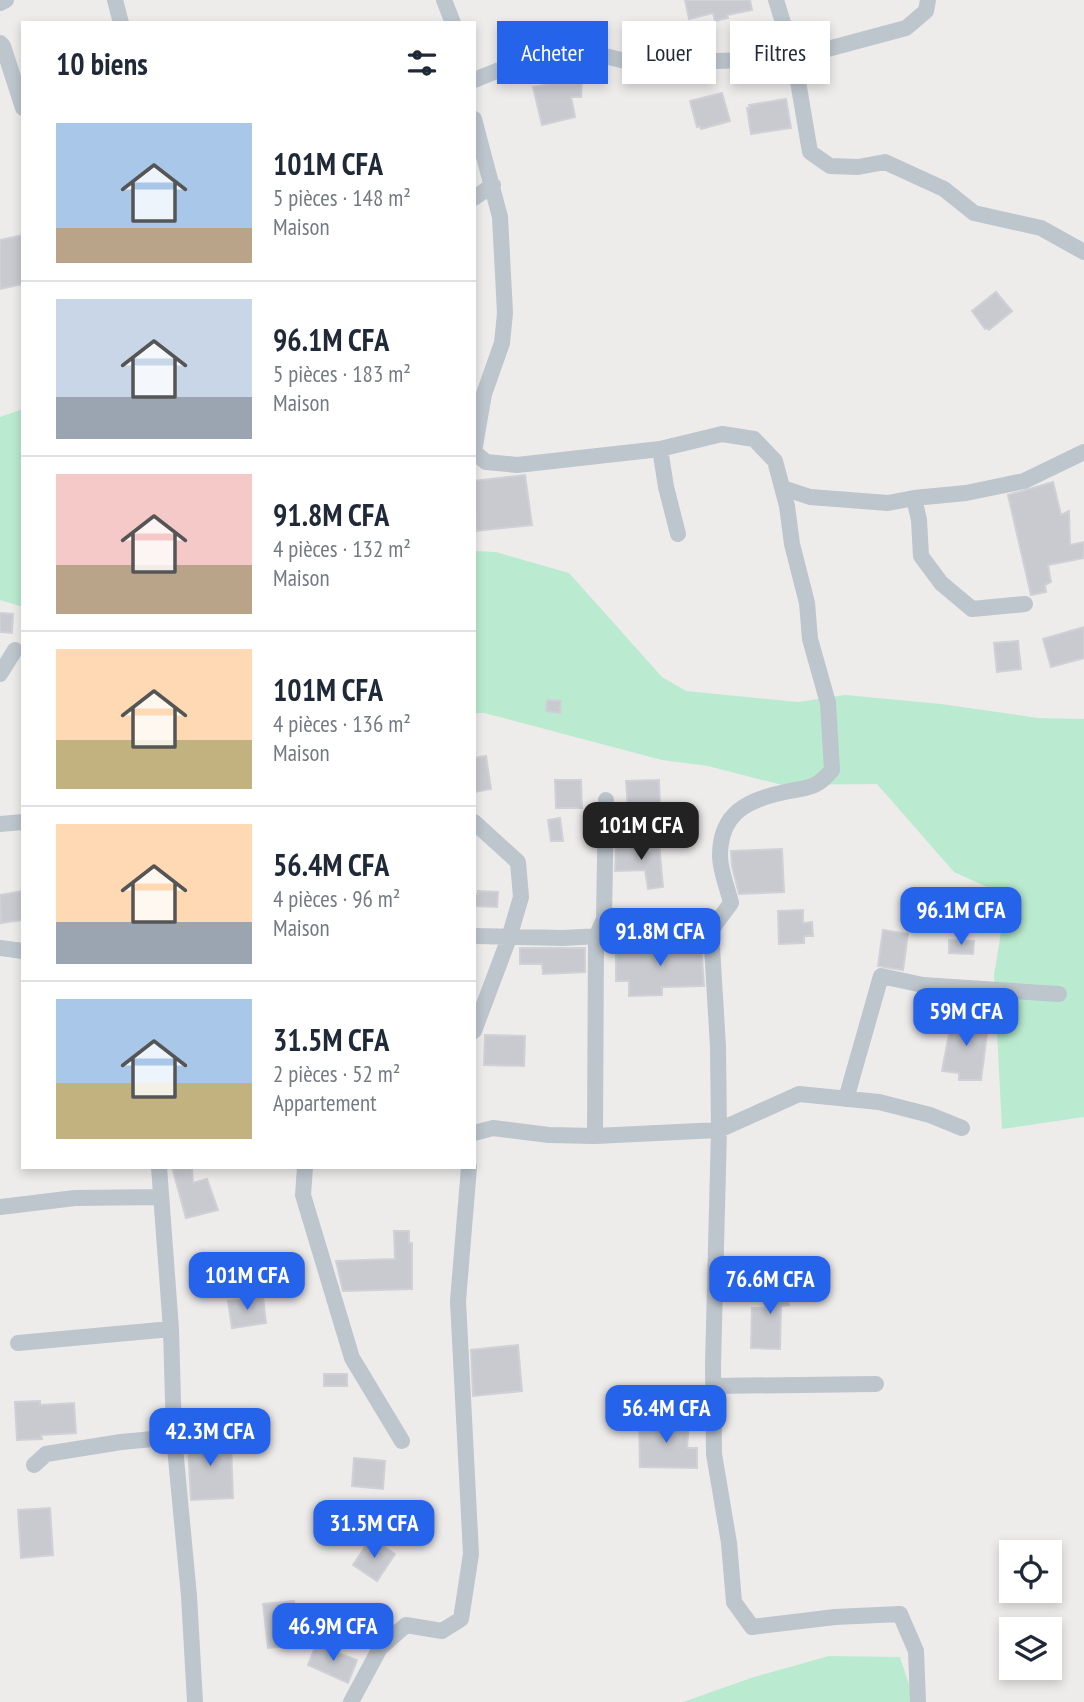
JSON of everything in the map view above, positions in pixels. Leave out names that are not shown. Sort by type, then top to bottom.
[{"type":"street","points":[[0,4],[6,0]]},
{"type":"street","points":[[115,0],[120,21]]},
{"type":"street","points":[[444,0],[452,21]]},
{"type":"street","points":[[776,0],[783,21]]},
{"type":"street","points":[[830,48],[906,28],[926,10],[928,0]]},
{"type":"street","points":[[0,43],[21,102]]},
{"type":"street","points":[[476,79],[527,60],[585,51],[637,64],[730,60]]},
{"type":"street","points":[[798,84],[810,152],[830,166],[858,167],[885,162],[944,189],[974,213],[1041,228],[1084,252]]},
{"type":"street","points":[[476,126],[500,217],[505,313],[502,342],[482,376],[484,394],[476,440]]},
{"type":"street","points":[[476,197],[493,185]]},
{"type":"street","points":[[476,454],[486,462],[517,465],[660,449],[722,434],[754,439],[775,461],[807,603],[810,639],[828,703],[832,770],[820,785],[777,794],[739,808],[726,823],[720,857],[731,903],[711,930],[718,1047],[719,1130],[715,1211],[714,1454],[729,1543],[734,1602],[752,1627],[835,1617],[900,1615],[916,1651],[918,1702]]},
{"type":"street","points":[[660,449],[678,534]]},
{"type":"street","points":[[783,488],[810,496],[888,503],[966,493],[1024,481],[1084,452]]},
{"type":"street","points":[[790,523],[810,496]]},
{"type":"street","points":[[914,498],[919,520],[921,556],[941,583],[972,608],[1025,604]]},
{"type":"street","points":[[0,674],[15,650]]},
{"type":"street","points":[[595,1136],[596,937],[604,919],[606,800]]},
{"type":"street","points":[[0,824],[21,822]]},
{"type":"street","points":[[476,824],[518,862],[522,897],[476,1026]]},
{"type":"street","points":[[476,936],[596,937],[711,930]]},
{"type":"street","points":[[0,948],[21,951]]},
{"type":"street","points":[[846,1099],[881,976],[923,985],[1059,994]]},
{"type":"street","points":[[476,1132],[494,1128],[549,1135],[595,1136],[719,1130],[799,1094],[879,1102],[930,1115],[962,1128]]},
{"type":"street","points":[[159,1169],[171,1329],[174,1437],[189,1596],[194,1702]]},
{"type":"street","points":[[305,1169],[303,1195],[352,1358],[402,1441]]},
{"type":"street","points":[[351,1702],[380,1648],[406,1625],[442,1631],[461,1619],[471,1553],[458,1301],[469,1169]]},
{"type":"street","points":[[0,1207],[75,1198],[161,1197]]},
{"type":"street","points":[[18,1343],[171,1329]]},
{"type":"street","points":[[713,1386],[876,1384]]},
{"type":"street","points":[[34,1465],[46,1454],[174,1437]]},
{"type":"green space","points":[[21,410],[21,606],[0,600],[0,417]]},
{"type":"green space","points":[[476,551],[496,552],[569,573],[662,677],[686,691],[798,702],[845,695],[941,704],[1038,718],[1084,719],[1084,1117],[1002,1129],[994,975],[1007,896],[954,872],[877,784],[782,785],[708,766],[662,760],[476,713]]},
{"type":"green space","points":[[829,1656],[900,1657],[915,1702],[683,1702],[754,1677]]},
{"type":"building","points":[[685,0],[750,0],[752,10],[727,15],[728,18],[715,21],[713,13],[689,19]]},
{"type":"building","points":[[582,84],[581,97],[571,97],[575,117],[542,125],[533,87]]},
{"type":"building","points":[[722,93],[730,121],[701,129],[700,126],[697,127],[690,101]]},
{"type":"building","points":[[786,99],[791,128],[751,134],[747,108],[750,108],[749,105]]},
{"type":"building","points":[[21,235],[21,284],[0,289],[0,240]]},
{"type":"building","points":[[996,292],[1012,311],[989,330],[985,329],[972,311]]},
{"type":"building","points":[[525,475],[532,525],[476,531],[476,481]]},
{"type":"building","points":[[1053,482],[1061,515],[1069,511],[1070,545],[1084,542],[1084,558],[1048,565],[1051,582],[1045,585],[1046,592],[1031,595],[1008,495]]},
{"type":"building","points":[[0,613],[13,614],[12,633],[0,632]]},
{"type":"building","points":[[1084,627],[1084,658],[1051,667],[1043,639]]},
{"type":"building","points":[[1018,641],[1021,669],[997,672],[994,643]]},
{"type":"building","points":[[547,700],[561,701],[560,713],[546,711]]},
{"type":"building","points":[[486,756],[491,789],[476,792],[476,758]]},
{"type":"building","points":[[555,780],[581,780],[582,808],[556,808]]},
{"type":"building","points":[[659,780],[660,808],[628,809],[626,781]]},
{"type":"building","points":[[560,818],[563,841],[551,841],[548,820]]},
{"type":"building","points":[[659,843],[663,887],[648,889],[645,870],[615,871],[616,845]]},
{"type":"building","points":[[782,849],[784,892],[739,894],[731,851]]},
{"type":"building","points":[[21,891],[21,920],[1,923],[0,895]]},
{"type":"building","points":[[478,891],[498,892],[497,907],[476,906]]},
{"type":"building","points":[[803,910],[803,923],[812,922],[813,936],[804,936],[804,943],[779,944],[778,911]]},
{"type":"building","points":[[883,930],[908,934],[903,970],[878,966]]},
{"type":"building","points":[[949,940],[974,941],[973,954],[949,953]]},
{"type":"building","points":[[701,943],[704,986],[662,987],[662,995],[629,996],[629,981],[616,981],[616,948],[664,948],[664,944]]},
{"type":"building","points":[[520,948],[585,948],[585,972],[543,974],[542,964],[520,964]]},
{"type":"building","points":[[953,1013],[977,1017],[976,1024],[988,1026],[981,1080],[959,1080],[959,1073],[942,1071]]},
{"type":"building","points":[[485,1035],[525,1036],[524,1066],[484,1065]]},
{"type":"building","points":[[173,1169],[192,1169],[193,1183],[207,1179],[218,1210],[186,1218]]},
{"type":"building","points":[[394,1231],[409,1231],[409,1243],[412,1243],[412,1289],[343,1291],[336,1261],[395,1259]]},
{"type":"building","points":[[765,1279],[788,1279],[789,1305],[781,1306],[780,1349],[751,1348],[752,1308],[765,1308]]},
{"type":"building","points":[[263,1297],[266,1323],[232,1328],[228,1301]]},
{"type":"building","points":[[518,1345],[522,1391],[473,1396],[471,1350]]},
{"type":"building","points":[[324,1374],[347,1374],[347,1386],[324,1386]]},
{"type":"building","points":[[40,1401],[40,1405],[74,1403],[76,1433],[41,1435],[42,1439],[17,1440],[15,1402]]},
{"type":"building","points":[[196,1419],[208,1419],[208,1446],[231,1445],[233,1498],[191,1500],[188,1447],[197,1447]]},
{"type":"building","points":[[639,1419],[689,1421],[687,1448],[697,1448],[697,1468],[640,1467]]},
{"type":"building","points":[[354,1458],[385,1461],[383,1489],[352,1486]]},
{"type":"building","points":[[50,1508],[53,1555],[21,1558],[18,1510]]},
{"type":"building","points":[[371,1538],[395,1554],[377,1581],[353,1565]]},
{"type":"building","points":[[294,1601],[298,1645],[268,1648],[263,1604]]},
{"type":"building","points":[[316,1645],[357,1660],[348,1683],[308,1665]]}]
